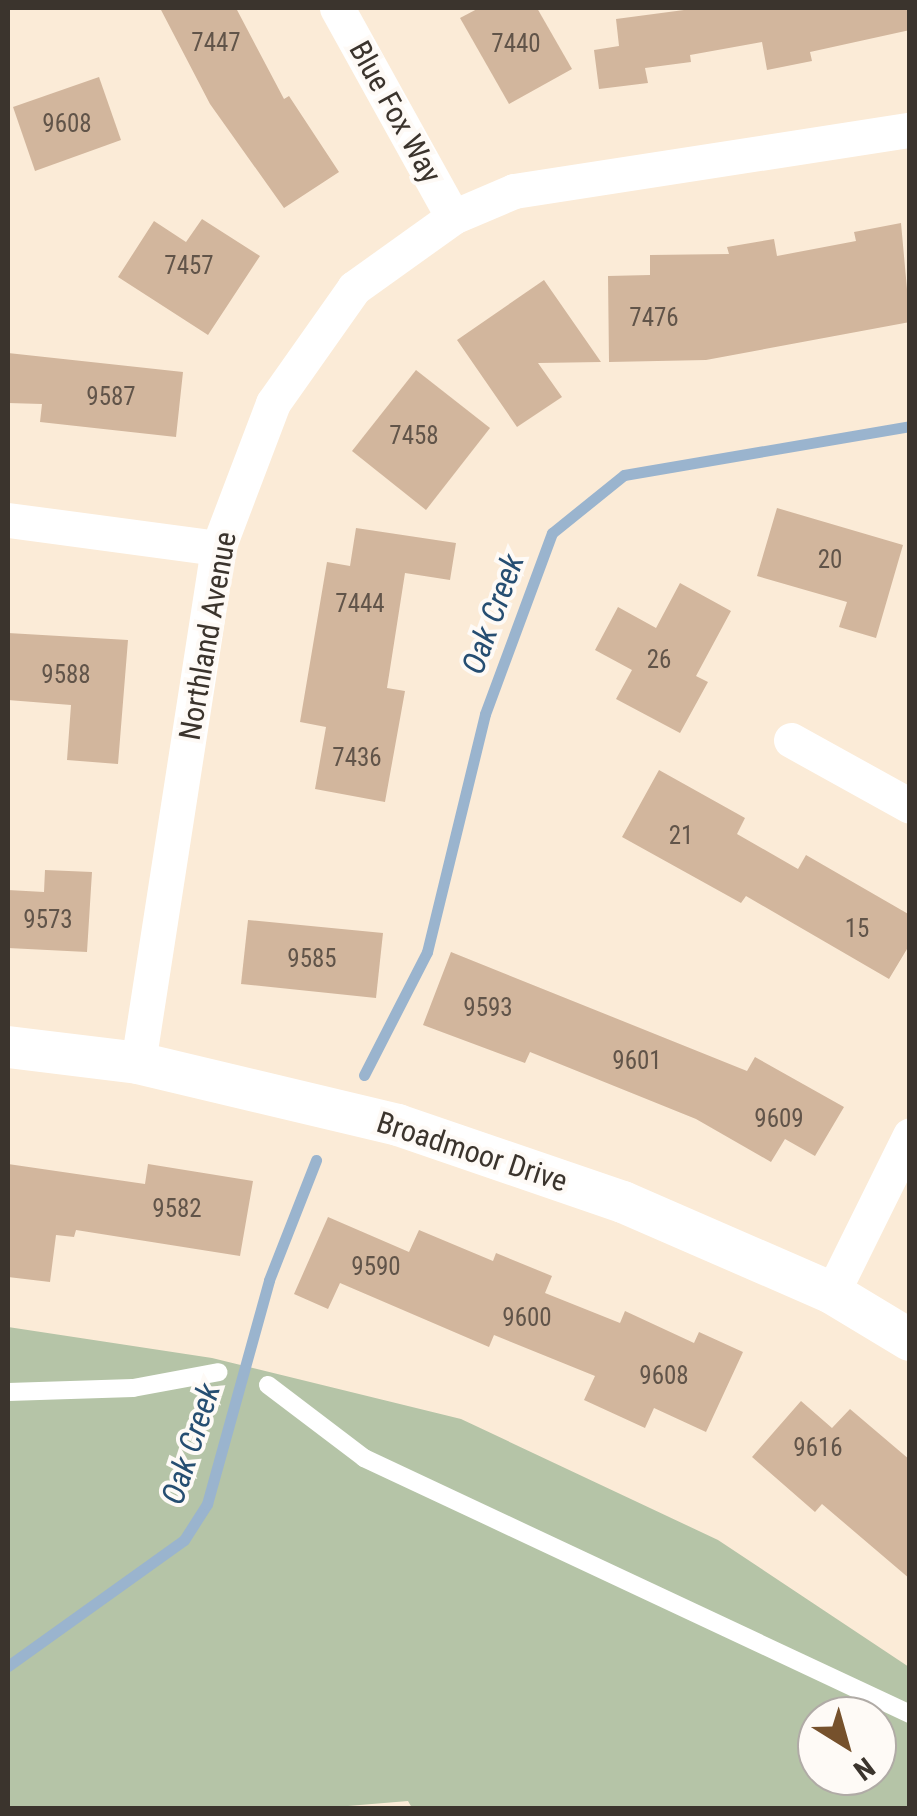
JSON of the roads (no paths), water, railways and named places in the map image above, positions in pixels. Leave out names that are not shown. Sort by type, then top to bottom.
[{"type":"street","name":"Blue Fox Way","points":[[336,8],[453,216]]},
{"type":"street","name":"Northland Avenue","points":[[138,1063],[218,548],[273,403],[354,288],[453,216],[514,190],[634,168],[910,130]]},
{"type":"street","points":[[8,520],[218,548]]},
{"type":"street","points":[[791,740],[910,806]]},
{"type":"street","name":"Broadmoor Drive","points":[[8,1047],[138,1063],[398,1125],[623,1202],[832,1292],[910,1340]]},
{"type":"street","points":[[832,1292],[910,1135]]},
{"type":"lane","points":[[8,1392],[133,1388],[218,1372]]},
{"type":"lane","points":[[268,1385],[364,1458],[910,1714]]},
{"type":"waterway","name":"Oak Creek","points":[[364,1075],[427,952],[485,714],[552,533],[624,475],[910,426]]},
{"type":"waterway","name":"Oak Creek","points":[[8,1666],[184,1540],[207,1504],[269,1280],[316,1160]]}]
